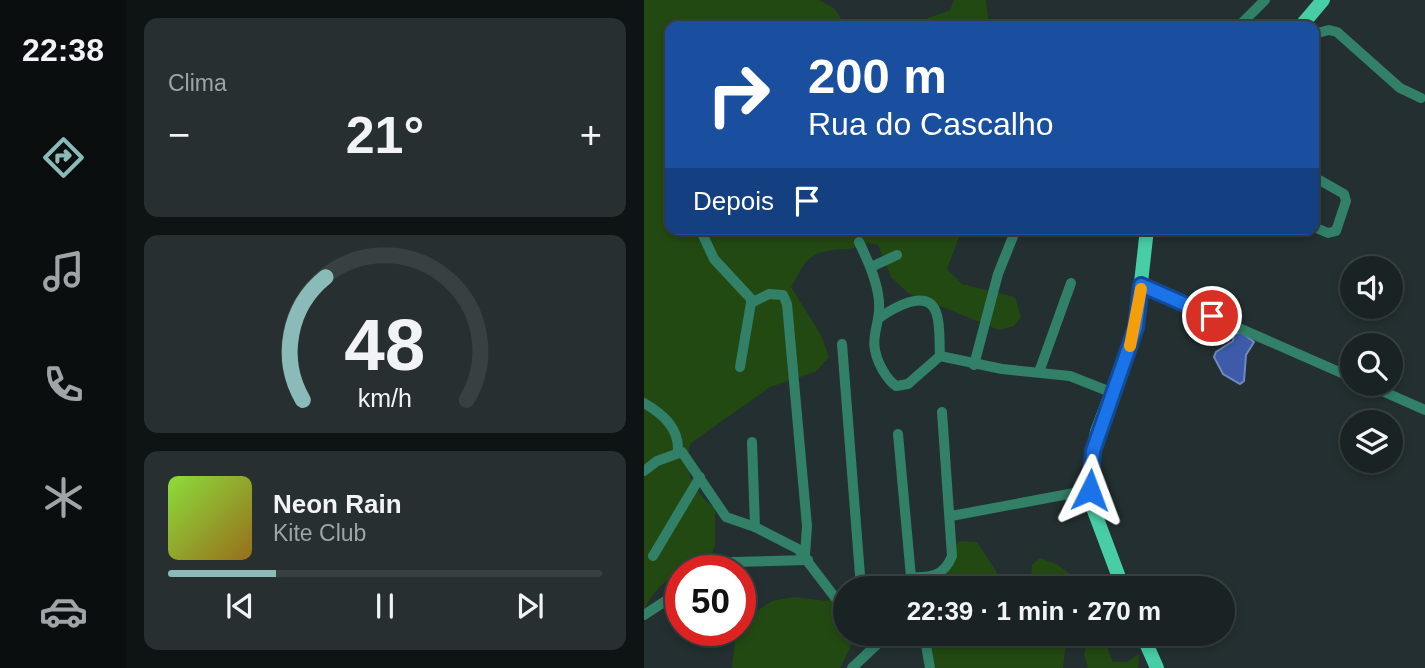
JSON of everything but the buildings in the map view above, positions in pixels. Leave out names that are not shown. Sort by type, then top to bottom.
[{"type":"main road","points":[[1305,21],[1323,0]]},
{"type":"main road","points":[[1118,576],[1104,543],[1091,493],[1093,451],[1136,327],[1146,235]]},
{"type":"main road","points":[[1147,646],[1157,668]]},
{"type":"street","points":[[1244,21],[1265,0]]},
{"type":"street","points":[[1319,33],[1329,30],[1337,32],[1400,88],[1421,98]]},
{"type":"street","points":[[1319,180],[1344,194],[1346,201],[1336,232],[1328,233],[1319,229]]},
{"type":"street","points":[[703,235],[714,259],[753,301]]},
{"type":"street","points":[[974,365],[998,274],[1014,235]]},
{"type":"street","points":[[859,242],[871,267],[878,293],[879,318],[872,346],[889,381],[896,386],[908,384],[940,356]]},
{"type":"street","points":[[871,267],[897,255]]},
{"type":"street","points":[[1039,372],[1071,283]]},
{"type":"street","points":[[1141,285],[1340,372]]},
{"type":"street","points":[[740,367],[748,310],[753,301],[769,293],[778,293],[788,304],[807,526],[807,557]]},
{"type":"street","points":[[879,318],[912,300],[928,303],[937,313],[940,356]]},
{"type":"street","points":[[842,344],[860,576]]},
{"type":"street","points":[[940,356],[974,365],[1070,376],[1113,393]]},
{"type":"street","points":[[1393,396],[1425,410]]},
{"type":"street","points":[[644,403],[661,413],[679,437],[678,451]]},
{"type":"street","points":[[936,576],[948,565],[953,547],[942,412]]},
{"type":"street","points":[[898,434],[911,576]]},
{"type":"street","points":[[752,442],[755,527]]},
{"type":"street","points":[[678,451],[686,455],[726,517],[755,527],[807,557],[833,594]]},
{"type":"street","points":[[644,471],[678,451]]},
{"type":"street","points":[[653,556],[700,477]]},
{"type":"street","points":[[951,519],[1091,493]]},
{"type":"street","points":[[756,560],[807,557]]},
{"type":"street","points":[[644,615],[665,602]]},
{"type":"street","points":[[852,668],[875,646]]},
{"type":"street","points":[[926,646],[930,668]]},
{"type":"green space","points":[[644,0],[819,0],[834,8],[843,21],[665,21],[665,235],[960,235],[947,269],[962,284],[1015,297],[1021,317],[1014,326],[999,330],[908,293],[891,277],[878,245],[868,243],[854,248],[831,250],[809,259],[791,287],[821,335],[829,357],[815,372],[770,387],[691,443],[688,453],[689,472],[701,496],[715,509],[715,544],[710,555],[665,555],[665,582],[644,611]]},
{"type":"green space","points":[[954,0],[986,0],[988,21],[926,21],[950,10]]},
{"type":"green space","points":[[958,541],[977,542],[999,576],[936,576],[936,572],[951,559]]},
{"type":"green space","points":[[1040,558],[1056,564],[1073,576],[1031,576],[1032,565]]},
{"type":"green space","points":[[794,597],[827,601],[833,598],[833,646],[851,646],[840,668],[732,668],[734,646],[756,646],[756,611],[772,601]]},
{"type":"green space","points":[[931,646],[1066,646],[1063,668],[929,668]]},
{"type":"green space","points":[[1086,646],[1106,646],[1113,662],[1127,662],[1139,654],[1138,668],[1088,668],[1084,654]]},
{"type":"water","points":[[1241,332],[1254,342],[1246,355],[1244,381],[1240,384],[1223,374],[1214,357],[1216,352],[1233,341],[1234,334]]},
{"type":"slow traffic","points":[[1130,346],[1136,327],[1141,289]]},
{"type":"route","points":[[1090,490],[1091,464],[1097,432],[1136,327],[1141,285],[1212,316]]}]
